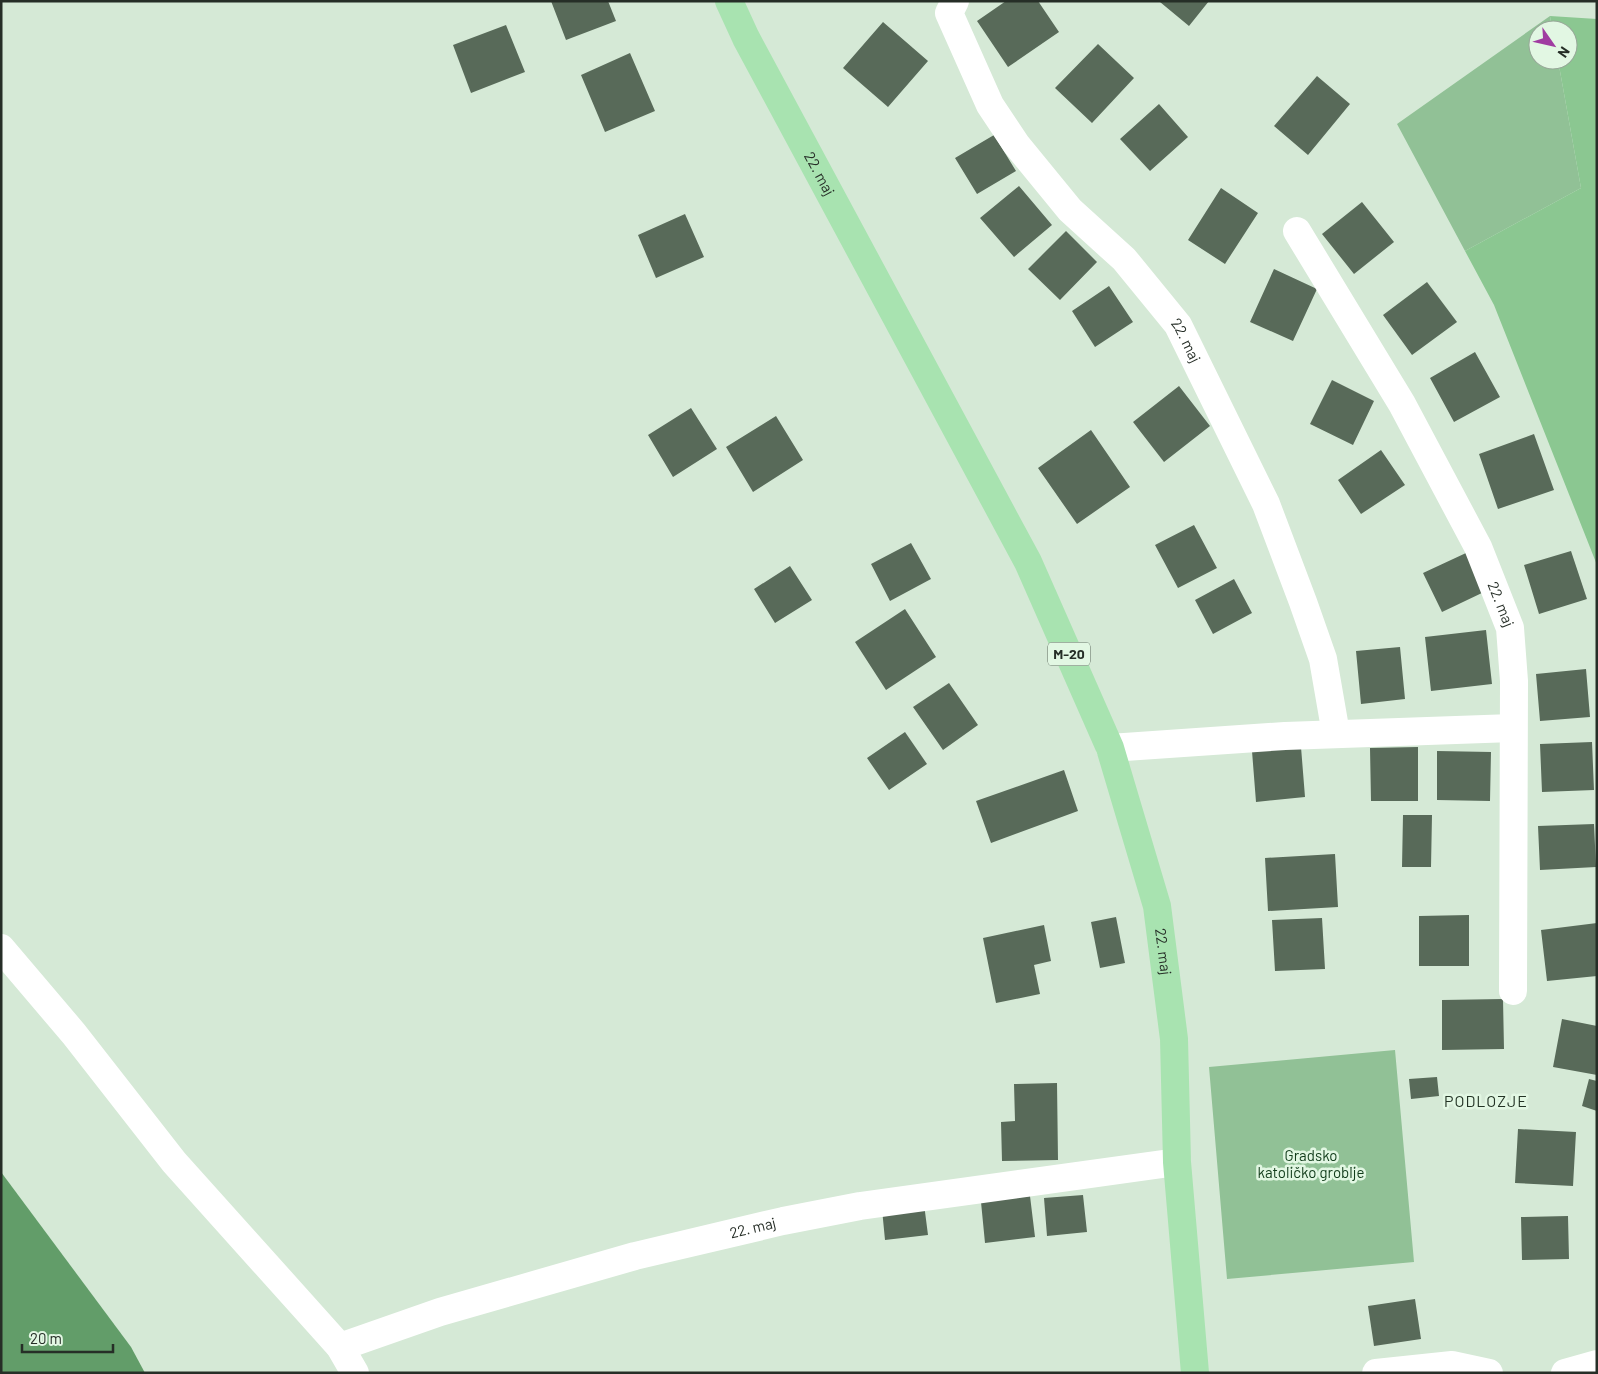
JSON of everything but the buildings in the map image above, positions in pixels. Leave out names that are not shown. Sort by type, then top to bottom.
[{"type":"main road","name":"22. maj","points":[[728,1],[746,38],[1028,562],[1110,748],[1157,906],[1174,1039],[1177,1162],[1195,1373]]},
{"type":"street","name":"22. maj","points":[[955,1],[949,13],[960,41],[990,105],[1016,144],[1070,210],[1124,259],[1178,325],[1266,504],[1323,660],[1336,734]]},
{"type":"street","name":"22. maj","points":[[1297,231],[1402,404],[1478,548],[1510,628],[1514,681],[1514,991]]},
{"type":"street","points":[[1110,748],[1285,736],[1513,728]]},
{"type":"street","points":[[1,948],[74,1034],[174,1162],[340,1347],[355,1373]]},
{"type":"street","name":"22. maj","points":[[340,1347],[440,1312],[635,1256],[784,1221],[860,1206],[1177,1162]]},
{"type":"street","points":[[1565,1373],[1597,1364]]},
{"type":"street","points":[[1376,1373],[1452,1365],[1488,1373]]},
{"type":"green space","points":[[1528,32],[1528,70],[1560,70],[1581,188],[1465,251],[1397,124]]},
{"type":"green space","name":"Gradsko katoličko groblje","points":[[1395,1050],[1414,1262],[1227,1279],[1209,1067]]},
{"type":"shaded area","points":[[1550,16],[1597,19],[1597,565],[1494,305],[1465,251],[1581,188],[1560,70],[1578,70],[1578,20],[1551,20]]},
{"type":"shaded area","points":[[1,1172],[131,1347],[145,1373],[1,1373]]},
{"type":"district","name":"PODLOZJE","points":[[1486,1101]]}]
